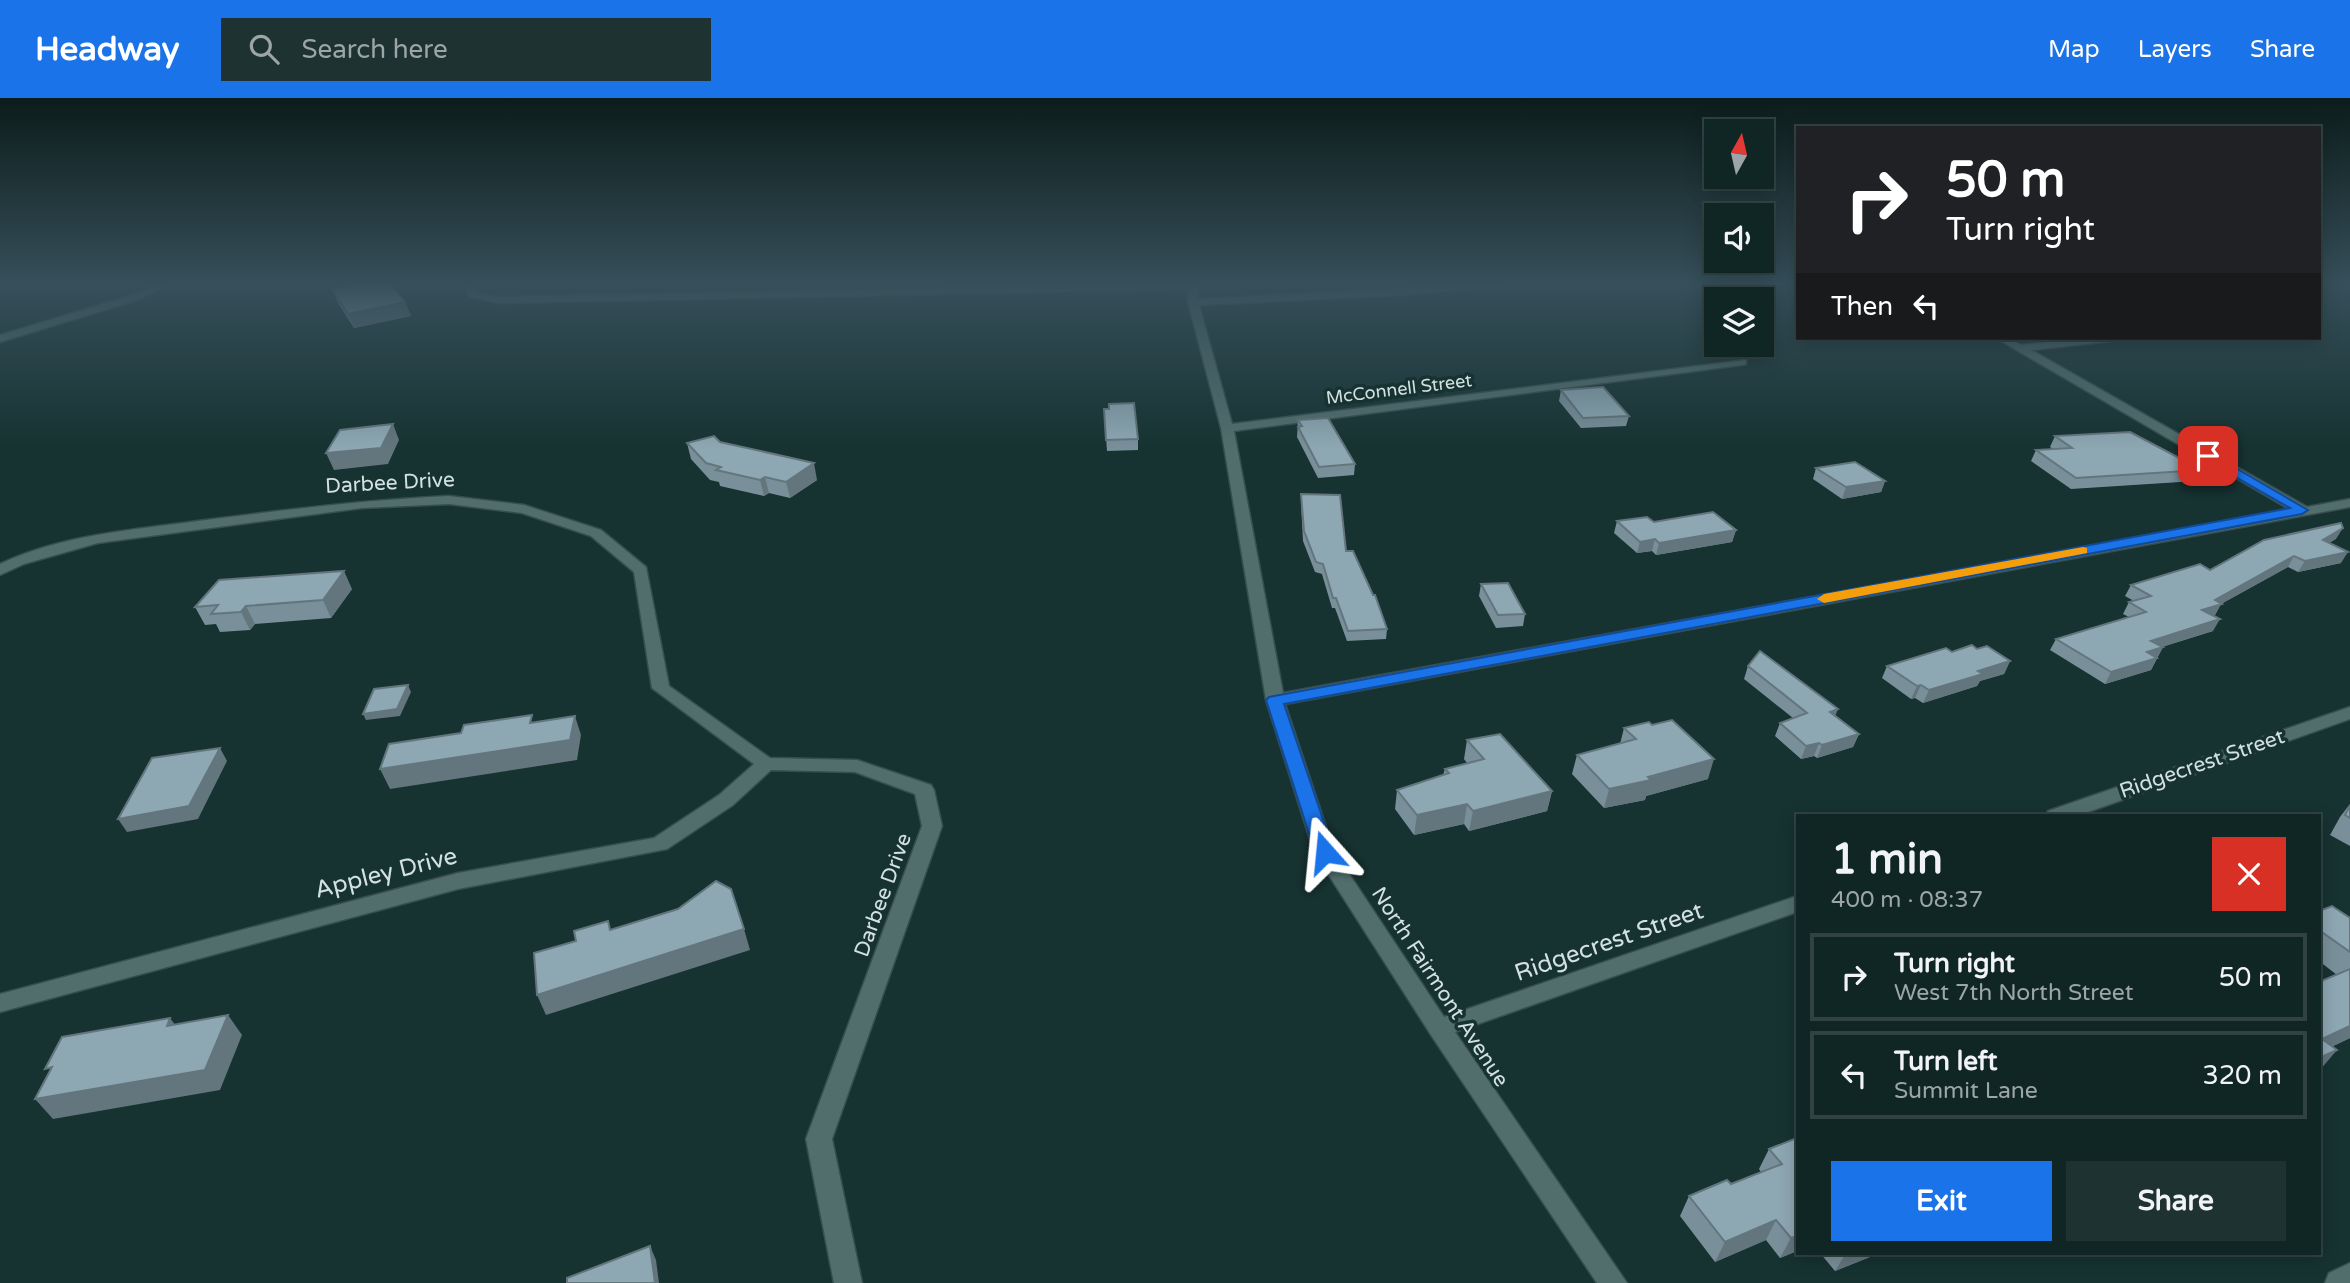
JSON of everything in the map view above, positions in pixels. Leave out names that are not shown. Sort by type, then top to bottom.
[{"type":"street","name":"North Fairmont Avenue","points":[[1206,338],[1227,428],[1275,700],[1325,852],[1439,1028],[1613,1283]]},
{"type":"street","points":[[2005,340],[2302,510]]},
{"type":"street","points":[[2021,348],[2094,340]]},
{"type":"street","name":"McConnell Street","points":[[1227,428],[1742,362]]},
{"type":"street","name":"Darbee Drive","points":[[0,570],[19,561],[97,538],[362,504],[449,500],[524,509],[596,533],[641,570],[661,688],[766,764],[857,766],[924,790],[932,826],[819,1139],[848,1283]]},
{"type":"street","points":[[1275,700],[2350,503]]},
{"type":"street","name":"Ridgecrest Street","points":[[2060,814],[2350,713]]},
{"type":"street","name":"Appley Drive","points":[[0,1003],[458,881],[660,844],[726,800],[766,764]]},
{"type":"street","name":"Ridgecrest Street","points":[[1439,1028],[1796,904]]},
{"type":"street","points":[[2339,1283],[2350,1277]]},
{"type":"building","points":[[1603,387],[1629,416],[1583,418],[1561,390]]},
{"type":"building","points":[[1134,403],[1138,439],[1106,440],[1104,409],[1109,409],[1109,404]]},
{"type":"building","points":[[1328,418],[1355,464],[1319,467],[1298,427],[1302,426],[1298,420]]},
{"type":"building","points":[[393,424],[381,448],[326,453],[340,430]]},
{"type":"building","points":[[2130,432],[2202,470],[2076,478],[2036,450],[2072,448],[2055,436]]},
{"type":"building","points":[[714,436],[720,442],[814,463],[786,482],[765,477],[760,480],[716,470],[721,467],[706,463],[687,443]]},
{"type":"building","points":[[1855,462],[1885,481],[1846,487],[1816,468]]},
{"type":"building","points":[[1301,494],[1340,495],[1346,551],[1353,551],[1375,595],[1387,629],[1348,631],[1336,598],[1333,598],[1323,564],[1316,562],[1304,531]]},
{"type":"building","points":[[1713,512],[1736,530],[1659,543],[1655,539],[1640,542],[1617,521],[1647,517],[1654,522]]},
{"type":"building","points":[[2341,523],[2343,528],[2323,540],[2348,552],[2305,561],[2294,556],[2215,600],[2222,604],[2202,610],[2220,619],[2151,641],[2163,647],[2147,652],[2157,658],[2111,672],[2056,639],[2146,612],[2129,602],[2151,596],[2131,585],[2200,564],[2210,570],[2264,540]]},
{"type":"building","points":[[344,571],[323,600],[246,606],[241,612],[211,614],[218,605],[195,607],[219,580]]},
{"type":"building","points":[[1508,583],[1525,614],[1498,615],[1481,584]]},
{"type":"building","points":[[1972,645],[1977,649],[1987,646],[2010,661],[1978,671],[1983,674],[1929,690],[1921,685],[1917,686],[1887,666],[1946,648],[1952,652]]},
{"type":"building","points":[[1760,651],[1838,709],[1830,712],[1859,734],[1822,745],[1819,743],[1806,746],[1780,723],[1807,713],[1748,666]]},
{"type":"building","points":[[408,685],[397,709],[363,714],[374,689]]},
{"type":"building","points":[[532,715],[530,723],[575,716],[570,740],[380,769],[389,744],[461,733],[464,725]]},
{"type":"building","points":[[1672,720],[1714,759],[1648,777],[1651,780],[1609,789],[1577,755],[1636,739],[1624,728]]},
{"type":"building","points":[[1500,734],[1552,791],[1473,811],[1467,804],[1417,815],[1397,790],[1449,773],[1445,769],[1484,759],[1467,740]]},
{"type":"building","points":[[220,748],[189,806],[118,819],[152,758]]},
{"type":"building","points":[[716,881],[731,889],[744,929],[537,995],[534,953],[576,941],[574,931],[608,921],[610,930],[678,909]]},
{"type":"building","points":[[2332,906],[2350,918],[2350,952],[2321,931],[2321,910]]},
{"type":"building","points":[[2350,969],[2350,1026],[2322,1039],[2337,1050],[2321,1057],[2321,981]]},
{"type":"building","points":[[228,1015],[205,1070],[35,1099],[52,1067],[45,1069],[62,1037],[170,1018],[167,1026]]},
{"type":"building","points":[[1796,1138],[1796,1236],[1791,1238],[1776,1220],[1725,1242],[1689,1196],[1727,1180],[1731,1184],[1782,1164],[1769,1149]]},
{"type":"building","points":[[650,1246],[655,1283],[567,1283],[567,1278]]},
{"type":"slow traffic","points":[[1824,599],[2083,551]]},
{"type":"route","points":[[1325,852],[1275,700],[2302,510],[2208,456]]}]
